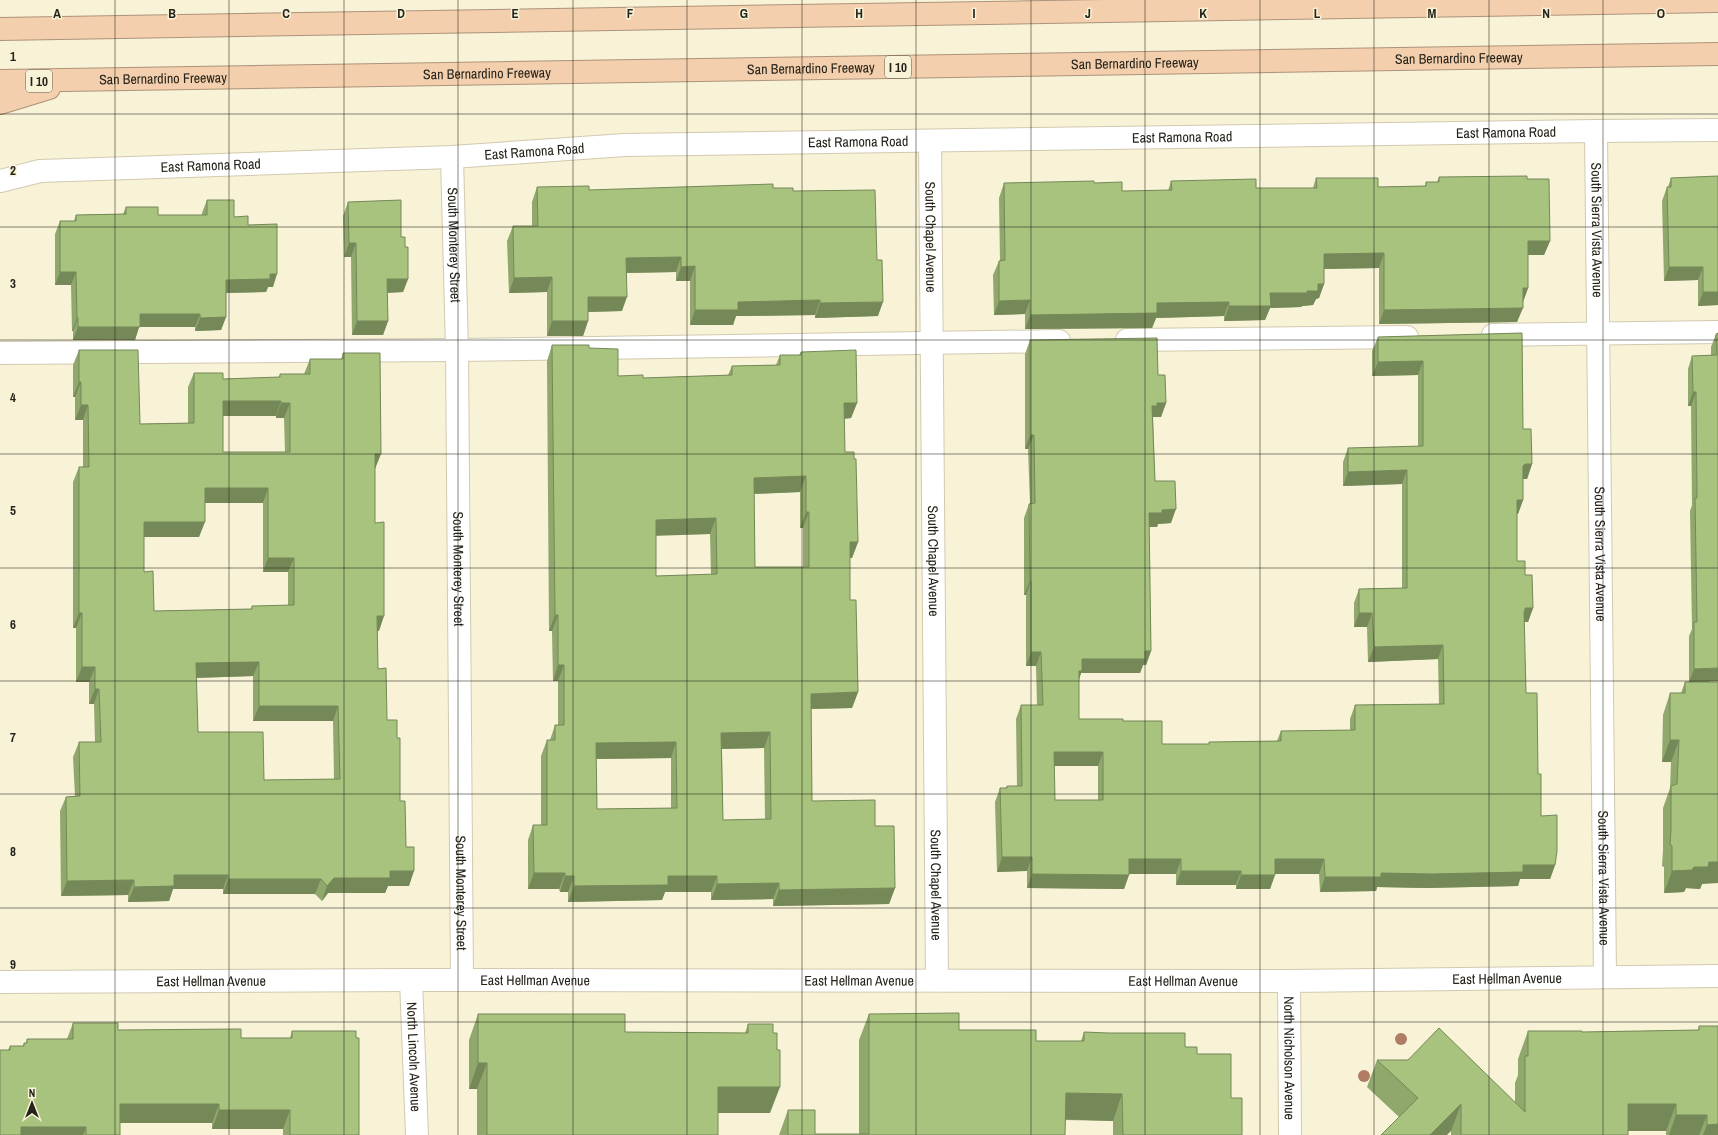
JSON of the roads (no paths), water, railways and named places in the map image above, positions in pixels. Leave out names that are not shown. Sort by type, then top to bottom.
[{"type":"highway","points":[[0,29],[1718,1]]},
{"type":"highway","name":"San Bernardino Freeway","points":[[0,81],[1718,54]]},
{"type":"highway","points":[[0,102],[77,80]]},
{"type":"street","name":"East Ramona Road","points":[[0,181],[40,171],[452,157],[625,145],[1718,130]]},
{"type":"street","name":"South Sierra Vista Avenue","points":[[1596,131],[1605,976]]},
{"type":"street","name":"South Chapel Avenue","points":[[930,141],[937,980]]},
{"type":"street","name":"South Monterey Street","points":[[452,157],[456,350],[462,980]]},
{"type":"street","points":[[1471,336],[1718,332]]},
{"type":"street","points":[[1107,340],[1424,336]]},
{"type":"street","points":[[0,353],[456,350],[1075,341]]},
{"type":"street","name":"East Hellman Avenue","points":[[0,982],[411,980],[1290,981],[1605,976],[1718,976]]},
{"type":"street","name":"North Lincoln Avenue","points":[[411,980],[417,1135]]},
{"type":"street","name":"North Nicholson Avenue","points":[[1290,981],[1290,1135]]}]
